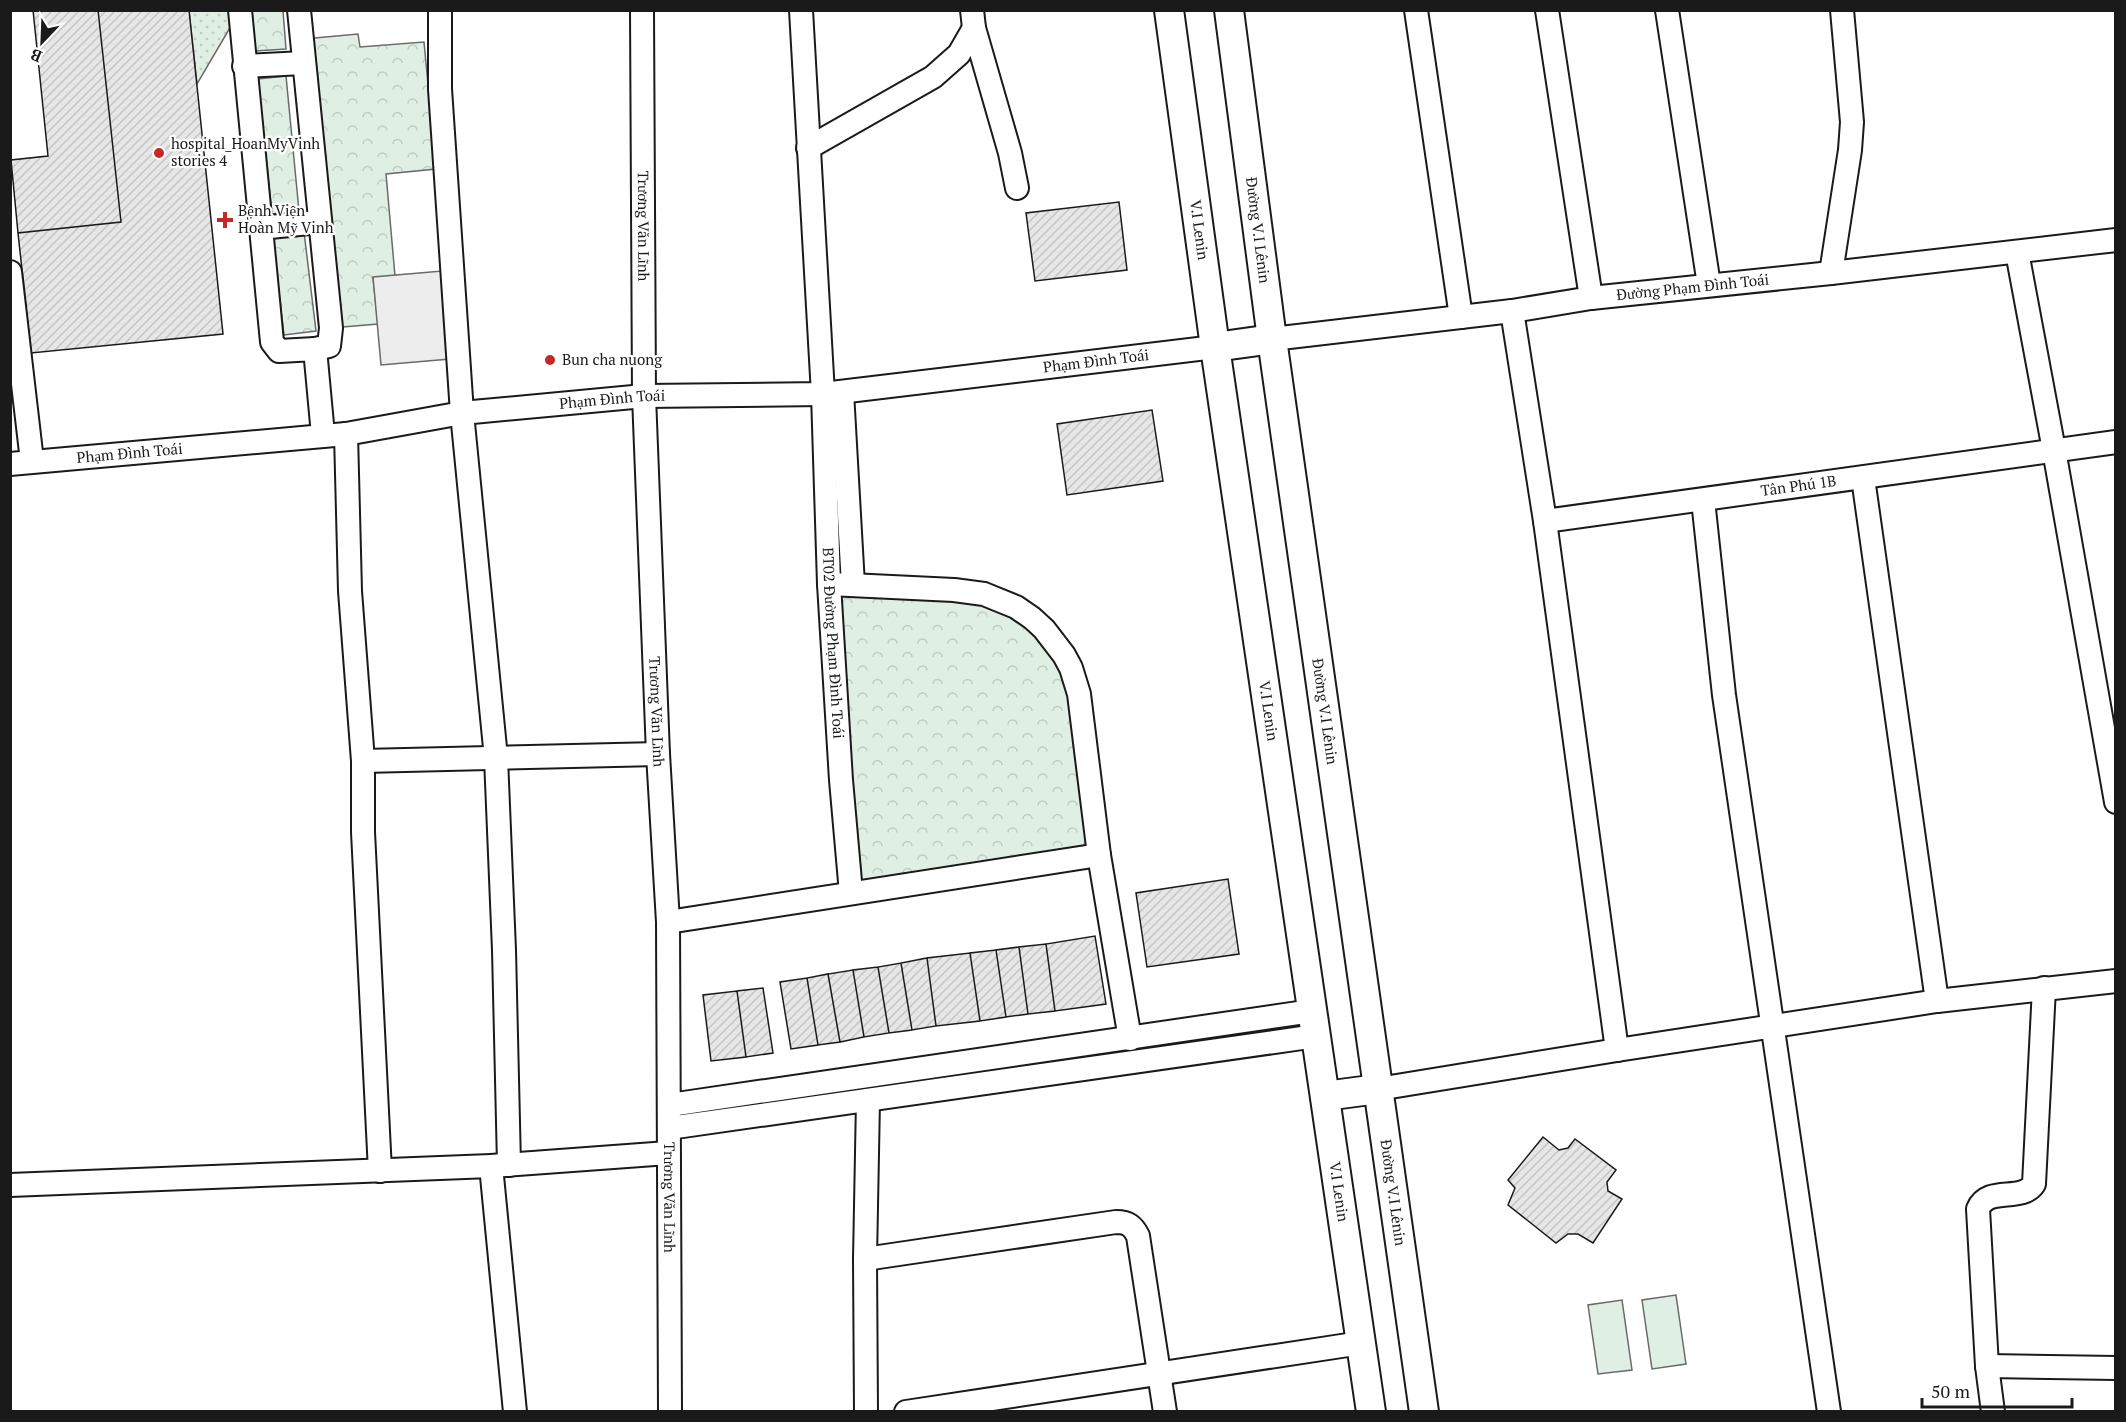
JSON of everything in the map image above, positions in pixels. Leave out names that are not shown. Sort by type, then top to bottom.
[{"type":"main road","name":"V.I Lenin","points":[[1169,10],[1215,347],[1371,1412]]},
{"type":"main road","name":"Đường V.I Lênin","points":[[1229,10],[1272,339],[1424,1412]]},
{"type":"main road","points":[[1215,347],[1272,339]]},
{"type":"main road","points":[[1325,1096],[1378,1089]]},
{"type":"street","points":[[240,10],[272,342],[279,351],[329,346],[331,328],[298,10]]},
{"type":"street","points":[[440,10],[440,89],[462,413],[496,758],[504,950],[500,1166],[515,1412]]},
{"type":"street","name":"Trương Văn Lĩnh","points":[[642,10],[644,396],[658,754],[668,922],[670,1412]]},
{"type":"street","points":[[801,10],[808,148],[832,393]]},
{"type":"street","points":[[1416,10],[1461,317]]},
{"type":"street","points":[[1547,10],[1591,298]]},
{"type":"street","points":[[1667,10],[1709,285]]},
{"type":"street","points":[[1831,273],[1850,150],[1852,122],[1842,10]]},
{"type":"street","points":[[808,148],[933,77],[959,54],[973,19]]},
{"type":"street","points":[[973,19],[1010,153],[1017,188]]},
{"type":"street","points":[[244,66],[304,63]]},
{"type":"street","points":[[260,228],[319,222]]},
{"type":"street","name":"Đường Phạm Đình Toái","points":[[1272,339],[1512,311],[1591,298],[2115,240]]},
{"type":"street","points":[[2017,252],[2115,802]]},
{"type":"street","points":[[10,272],[21,463]]},
{"type":"street","points":[[1512,311],[1545,521],[1617,1050]]},
{"type":"street","name":"Phạm Đình Toái","points":[[21,463],[346,434],[462,413],[644,396],[832,393],[1215,347]]},
{"type":"street","points":[[315,349],[322,435]]},
{"type":"street","name":"BT02 Đường Phạm Đình Toái","points":[[832,393],[829,584],[841,780],[851,893]]},
{"type":"street","name":"BT02 Đường Phạm Đình Toái","points":[[832,393],[853,585]]},
{"type":"street","points":[[346,434],[351,591],[363,761],[363,832],[380,1171]]},
{"type":"street","name":"Tân Phú 1B","points":[[1545,521],[2115,442]]},
{"type":"street","points":[[1863,478],[1937,1001]]},
{"type":"street","points":[[1703,500],[1724,695],[1774,1027],[1828,1412]]},
{"type":"street","points":[[829,584],[954,590],[984,594],[1016,607],[1044,629],[1064,655],[1071,668],[1079,694],[1099,855],[1130,1039]]},
{"type":"street","points":[[363,761],[658,754]]},
{"type":"street","points":[[668,922],[1099,855]]},
{"type":"street","points":[[1378,1089],[1937,1001],[2115,981]]},
{"type":"street","points":[[1993,1412],[1978,1209],[1983,1200],[2027,1191],[2034,1184],[2044,988]]},
{"type":"street","points":[[670,1105],[1130,1039],[1314,1023]]},
{"type":"street","points":[[669,1128],[868,1100],[1314,1023]]},
{"type":"street","points":[[866,1412],[865,1259],[868,1100]]},
{"type":"street","points":[[10,1185],[500,1166],[668,1153]]},
{"type":"street","points":[[865,1259],[1124,1222],[1134,1229],[1138,1236],[1165,1412]]},
{"type":"street","points":[[906,1412],[1361,1343]]},
{"type":"street","points":[[1988,1366],[2115,1368]]},
{"type":"green space","points":[[189,11],[229,11],[231,26],[197,84]]},
{"type":"green space","points":[[252,11],[283,11],[286,49],[255,51]]},
{"type":"green space","points":[[358,34],[360,47],[424,42],[436,169],[386,174],[395,276],[373,278],[378,324],[331,328],[304,39]]},
{"type":"green space","points":[[286,76],[299,211],[272,214],[258,79]]},
{"type":"green space","points":[[304,232],[316,331],[284,335],[272,236]]},
{"type":"green space","points":[[829,584],[984,594],[1064,655],[1099,855],[851,893]]},
{"type":"green space","points":[[1676,1295],[1686,1364],[1652,1369],[1642,1300]]},
{"type":"green space","points":[[1622,1300],[1632,1370],[1598,1374],[1588,1305]]},
{"type":"shaded area","points":[[442,271],[450,359],[381,365],[373,277]]},
{"type":"building","points":[[33,10],[98,10],[121,222],[18,233],[11,160],[48,156]]},
{"type":"building","name":"hospital_HoanMyVinh stories 4","points":[[98,10],[189,10],[223,334],[31,353],[18,233],[121,222]]},
{"type":"building","points":[[1119,202],[1127,270],[1035,281],[1026,213]]},
{"type":"building","points":[[1152,410],[1163,481],[1067,495],[1057,424]]},
{"type":"building","points":[[1228,879],[1239,954],[1147,967],[1136,893]]},
{"type":"building","points":[[1095,936],[1106,1004],[1055,1011],[1046,944]]},
{"type":"building","points":[[1046,944],[1055,1011],[1028,1014],[1019,947]]},
{"type":"building","points":[[1019,947],[1028,1014],[1006,1017],[996,950]]},
{"type":"building","points":[[996,950],[1006,1017],[980,1021],[970,953]]},
{"type":"building","points":[[970,953],[980,1021],[936,1026],[927,958]]},
{"type":"building","points":[[927,958],[936,1026],[912,1030],[901,963]]},
{"type":"building","points":[[901,963],[912,1030],[889,1033],[878,967]]},
{"type":"building","points":[[878,967],[889,1033],[864,1037],[853,970]]},
{"type":"building","points":[[853,970],[864,1037],[840,1042],[828,974]]},
{"type":"building","points":[[828,974],[840,1042],[818,1045],[807,978]]},
{"type":"building","points":[[807,978],[818,1045],[791,1049],[780,982]]},
{"type":"building","points":[[763,988],[773,1053],[746,1057],[737,991]]},
{"type":"building","points":[[737,991],[746,1057],[711,1061],[703,995]]},
{"type":"building","points":[[1543,1137],[1559,1150],[1568,1148],[1575,1139],[1616,1170],[1607,1182],[1608,1191],[1622,1199],[1593,1243],[1578,1234],[1568,1234],[1556,1243],[1508,1205],[1515,1188],[1508,1180]]},
{"type":"place","name":"hospital_HoanMyVinh stories 4","points":[[159,153]]},
{"type":"place","name":"Bệnh Viện Hoàn Mỹ Vinh","points":[[225,220]]},
{"type":"place","name":"Bun cha nuong","points":[[550,360]]}]
